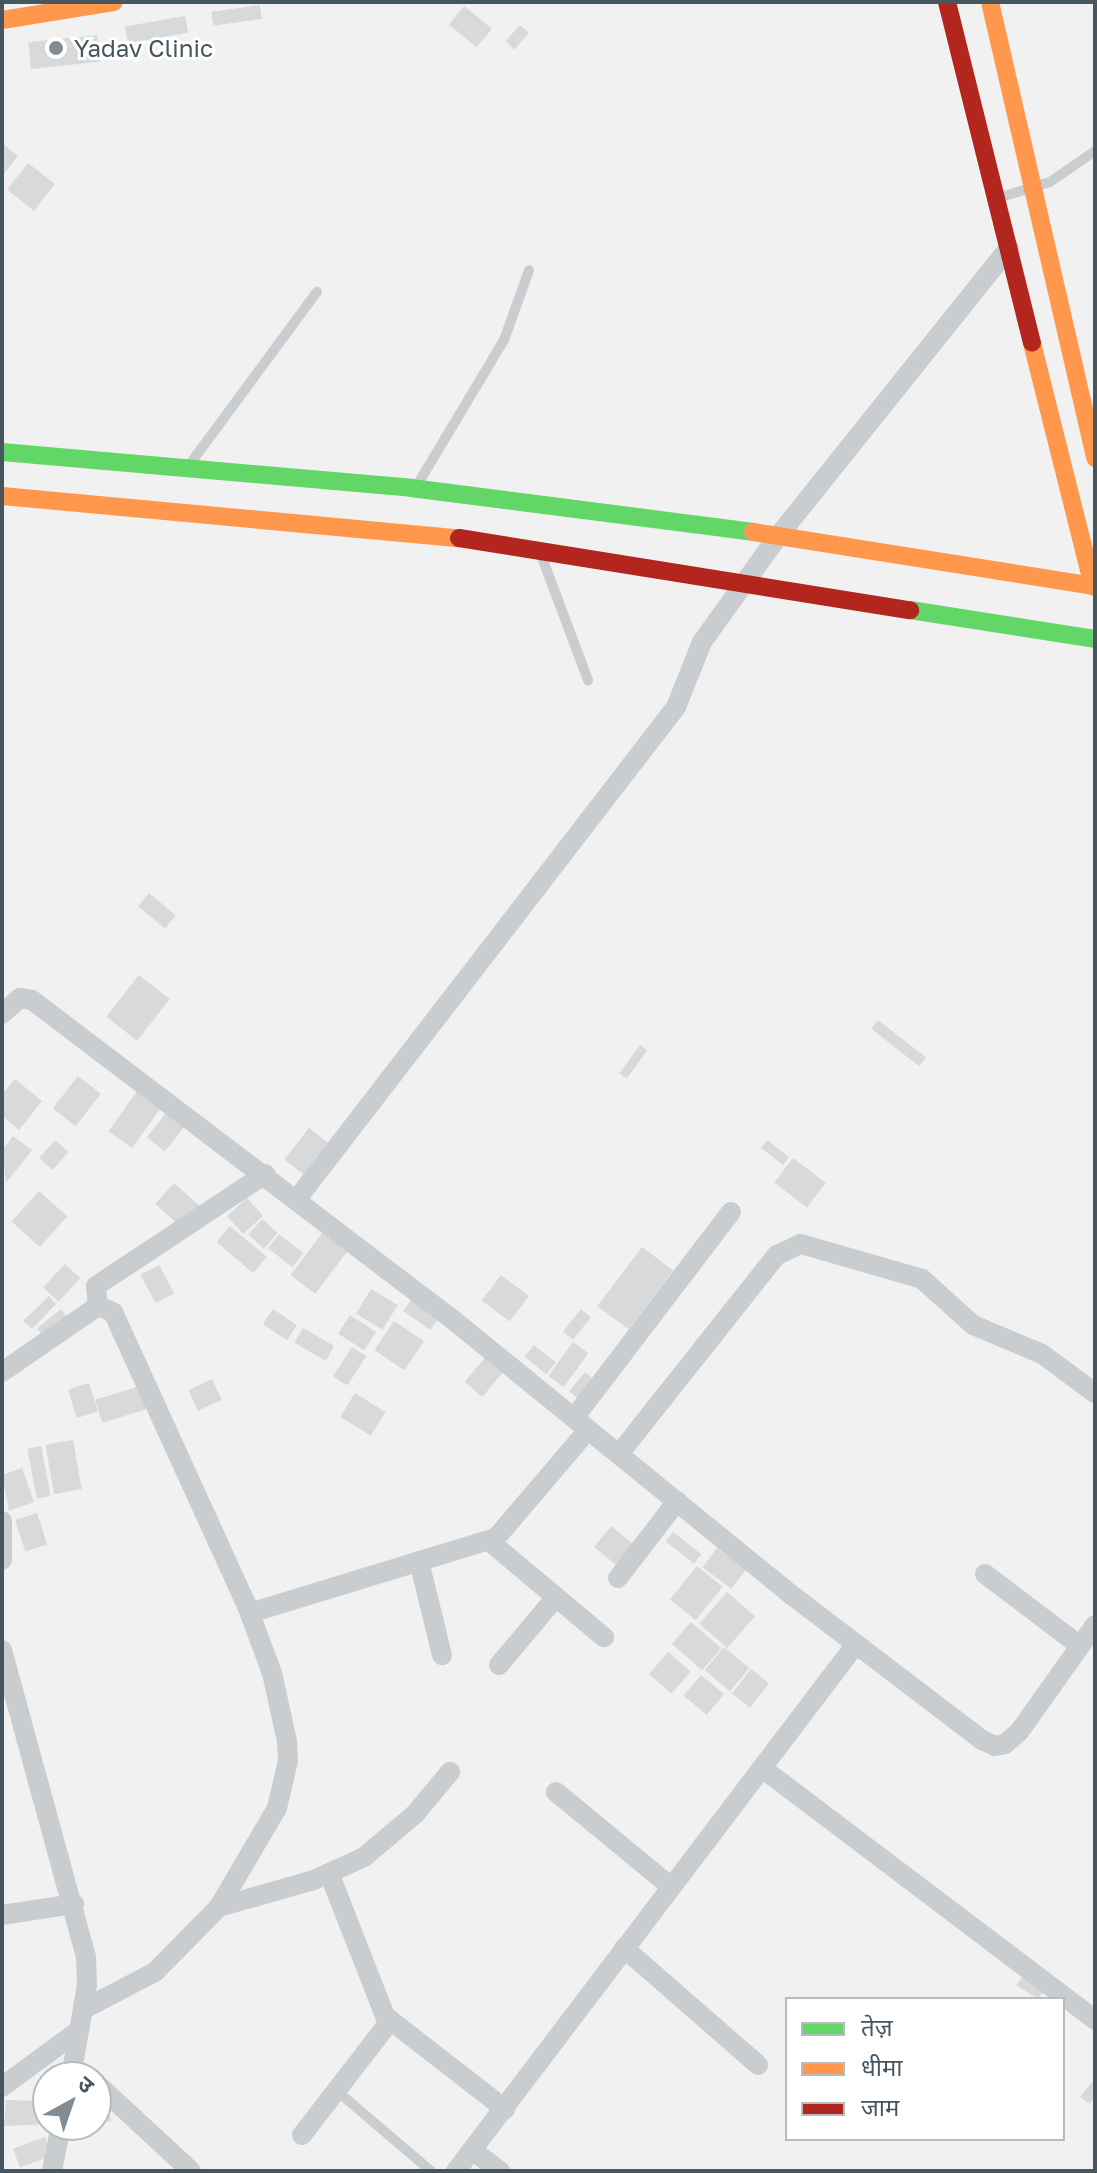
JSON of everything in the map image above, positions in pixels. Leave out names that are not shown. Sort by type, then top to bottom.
[{"type":"street","points":[[2,20],[114,2]]},
{"type":"street","points":[[2,452],[189,466],[415,489],[779,535],[1094,586],[947,2]]},
{"type":"street","points":[[990,2],[1095,458]]},
{"type":"street","points":[[297,1199],[676,707],[688,667],[779,535],[1009,248]]},
{"type":"street","points":[[1030,329],[1064,325]]},
{"type":"street","points":[[2,496],[420,532],[748,581],[1095,639]]},
{"type":"street","points":[[2,1014],[20,998],[32,1000],[265,1174],[856,1644],[995,1746],[1019,1732],[1095,1625]]},
{"type":"street","points":[[98,1306],[96,1286],[265,1174]]},
{"type":"street","points":[[250,1613],[489,1541],[581,1424],[731,1212]]},
{"type":"street","points":[[619,1454],[777,1255],[801,1244],[922,1279],[973,1325],[1042,1354],[1095,1393]]},
{"type":"street","points":[[2,1372],[98,1306],[107,1307],[119,1322],[250,1613],[284,1718],[288,1761],[277,1808],[219,1907],[155,1972],[84,2009]]},
{"type":"street","points":[[618,1578],[677,1501]]},
{"type":"street","points":[[2,1521],[2,1560]]},
{"type":"street","points":[[489,1541],[604,1637]]},
{"type":"street","points":[[419,1561],[442,1655]]},
{"type":"street","points":[[985,1574],[1079,1645]]},
{"type":"street","points":[[499,1665],[556,1597]]},
{"type":"street","points":[[456,2171],[856,1644]]},
{"type":"street","points":[[2,1650],[74,1904],[86,1957],[78,2061]]},
{"type":"street","points":[[762,1768],[1065,1997]]},
{"type":"street","points":[[219,1907],[329,1873],[385,1842],[450,1772]]},
{"type":"street","points":[[556,1792],[670,1886]]},
{"type":"street","points":[[329,1873],[379,2004],[391,2020],[505,2109]]},
{"type":"street","points":[[2,1915],[74,1904]]},
{"type":"street","points":[[624,1948],[758,2065]]},
{"type":"street","points":[[1065,1997],[1095,2020]]},
{"type":"street","points":[[302,2135],[391,2020]]},
{"type":"street","points":[[2,2087],[78,2031]]},
{"type":"street","points":[[112,2098],[191,2171]]},
{"type":"street","points":[[52,2171],[58,2141]]},
{"type":"street","points":[[472,2150],[500,2171]]},
{"type":"lane","points":[[998,198],[1062,176],[1095,151]]},
{"type":"lane","points":[[415,489],[504,340],[529,270]]},
{"type":"lane","points":[[189,466],[317,292]]},
{"type":"lane","points":[[539,551],[588,680]]},
{"type":"lane","points":[[337,2091],[431,2171]]},
{"type":"building","points":[[260,5],[262,19],[213,26],[211,12]]},
{"type":"building","points":[[464,6],[492,29],[477,47],[449,25]]},
{"type":"building","points":[[185,16],[188,33],[128,43],[125,27]]},
{"type":"building","points":[[520,25],[529,33],[514,49],[505,41]]},
{"type":"building","points":[[97,35],[100,62],[31,69],[28,42]]},
{"type":"building","points":[[2,143],[18,156],[2,176]]},
{"type":"building","points":[[28,163],[55,184],[34,211],[7,190]]},
{"type":"building","points":[[149,893],[176,915],[165,929],[138,906]]},
{"type":"building","points":[[139,975],[170,999],[137,1041],[106,1017]]},
{"type":"building","points":[[878,1020],[926,1058],[919,1066],[871,1029]]},
{"type":"building","points":[[640,1045],[647,1050],[627,1079],[619,1073]]},
{"type":"building","points":[[78,1076],[101,1094],[76,1126],[53,1108]]},
{"type":"building","points":[[15,1079],[42,1101],[19,1130],[2,1116],[2,1094]]},
{"type":"building","points":[[139,1088],[163,1105],[132,1148],[109,1131]]},
{"type":"building","points":[[169,1109],[187,1123],[165,1152],[147,1137]]},
{"type":"building","points":[[309,1128],[332,1146],[307,1177],[284,1160]]},
{"type":"building","points":[[13,1136],[32,1150],[6,1183],[2,1150]]},
{"type":"building","points":[[55,1140],[69,1152],[53,1170],[39,1158]]},
{"type":"building","points":[[767,1140],[789,1157],[783,1165],[761,1148]]},
{"type":"building","points":[[793,1158],[826,1183],[807,1207],[774,1183]]},
{"type":"building","points":[[174,1183],[201,1207],[182,1228],[155,1204]]},
{"type":"building","points":[[39,1191],[67,1216],[40,1247],[12,1221]]},
{"type":"building","points":[[247,1198],[263,1216],[243,1234],[227,1216]]},
{"type":"building","points":[[262,1219],[278,1233],[264,1249],[248,1235]]},
{"type":"building","points":[[230,1226],[267,1257],[253,1273],[217,1242]]},
{"type":"building","points":[[326,1228],[351,1247],[315,1294],[290,1275]]},
{"type":"building","points":[[279,1234],[303,1253],[292,1267],[268,1248]]},
{"type":"building","points":[[642,1247],[673,1270],[629,1330],[597,1306]]},
{"type":"building","points":[[65,1264],[80,1278],[59,1302],[43,1287]]},
{"type":"building","points":[[159,1265],[174,1293],[155,1303],[140,1275]]},
{"type":"building","points":[[501,1275],[529,1296],[510,1322],[482,1301]]},
{"type":"building","points":[[371,1289],[398,1305],[383,1330],[356,1314]]},
{"type":"building","points":[[49,1296],[56,1304],[32,1329],[23,1321]]},
{"type":"building","points":[[413,1297],[440,1316],[430,1330],[403,1311]]},
{"type":"building","points":[[61,1309],[70,1320],[46,1339],[37,1329]]},
{"type":"building","points":[[273,1309],[297,1325],[287,1340],[263,1324]]},
{"type":"building","points":[[581,1309],[591,1317],[573,1340],[563,1332]]},
{"type":"building","points":[[350,1315],[376,1332],[364,1350],[338,1333]]},
{"type":"building","points":[[394,1321],[424,1341],[404,1370],[374,1350]]},
{"type":"building","points":[[303,1328],[334,1346],[326,1361],[295,1343]]},
{"type":"building","points":[[573,1342],[588,1353],[564,1387],[548,1376]]},
{"type":"building","points":[[534,1345],[556,1363],[546,1374],[525,1357]]},
{"type":"building","points":[[352,1347],[366,1356],[347,1386],[333,1376]]},
{"type":"building","points":[[489,1353],[507,1368],[482,1397],[465,1382]]},
{"type":"building","points":[[585,1372],[598,1383],[582,1402],[569,1391]]},
{"type":"building","points":[[212,1379],[222,1400],[198,1411],[188,1390]]},
{"type":"building","points":[[89,1383],[98,1412],[77,1418],[68,1389]]},
{"type":"building","points":[[140,1386],[147,1409],[102,1423],[95,1400]]},
{"type":"building","points":[[355,1393],[386,1412],[371,1436],[340,1417]]},
{"type":"building","points":[[73,1440],[82,1489],[54,1494],[45,1445]]},
{"type":"building","points":[[41,1446],[51,1496],[37,1499],[27,1449]]},
{"type":"building","points":[[22,1468],[34,1502],[9,1511],[2,1475]]},
{"type":"building","points":[[37,1513],[47,1544],[25,1551],[15,1520]]},
{"type":"building","points":[[611,1526],[637,1547],[620,1568],[594,1547]]},
{"type":"building","points":[[673,1532],[701,1554],[694,1564],[666,1541]]},
{"type":"building","points":[[717,1548],[746,1570],[731,1589],[703,1567]]},
{"type":"building","points":[[697,1566],[723,1587],[696,1620],[670,1599]]},
{"type":"building","points":[[727,1592],[755,1616],[727,1648],[699,1624]]},
{"type":"building","points":[[691,1622],[721,1648],[702,1670],[672,1644]]},
{"type":"building","points":[[724,1647],[749,1668],[730,1691],[705,1670]]},
{"type":"building","points":[[668,1652],[691,1672],[672,1694],[649,1674]]},
{"type":"building","points":[[751,1669],[769,1683],[750,1708],[732,1693]]},
{"type":"building","points":[[701,1675],[724,1694],[707,1715],[684,1696]]},
{"type":"building","points":[[1025,1973],[1046,1989],[1040,1997],[1035,1997],[1016,1985]]},
{"type":"building","points":[[1095,2078],[1095,2097],[1090,2104],[1080,2097]]},
{"type":"building","points":[[6,2100],[32,2101],[32,2125],[4,2126]]},
{"type":"building","points":[[34,2141],[46,2141],[52,2156],[20,2167],[13,2149]]},
{"type":"traffic: fast","points":[[2,452],[411,488],[753,532]]},
{"type":"traffic: fast","points":[[910,610],[1095,639]]},
{"type":"traffic: slow","points":[[2,20],[114,2]]},
{"type":"traffic: slow","points":[[990,2],[1095,458]]},
{"type":"traffic: slow","points":[[1032,343],[1093,586]]},
{"type":"traffic: slow","points":[[2,496],[459,538]]},
{"type":"traffic: slow","points":[[753,532],[1095,586]]},
{"type":"traffic: jam","points":[[947,2],[1032,343]]},
{"type":"traffic: jam","points":[[459,538],[910,610]]},
{"type":"place","name":"Yadav Clinic","points":[[56,48]]}]
